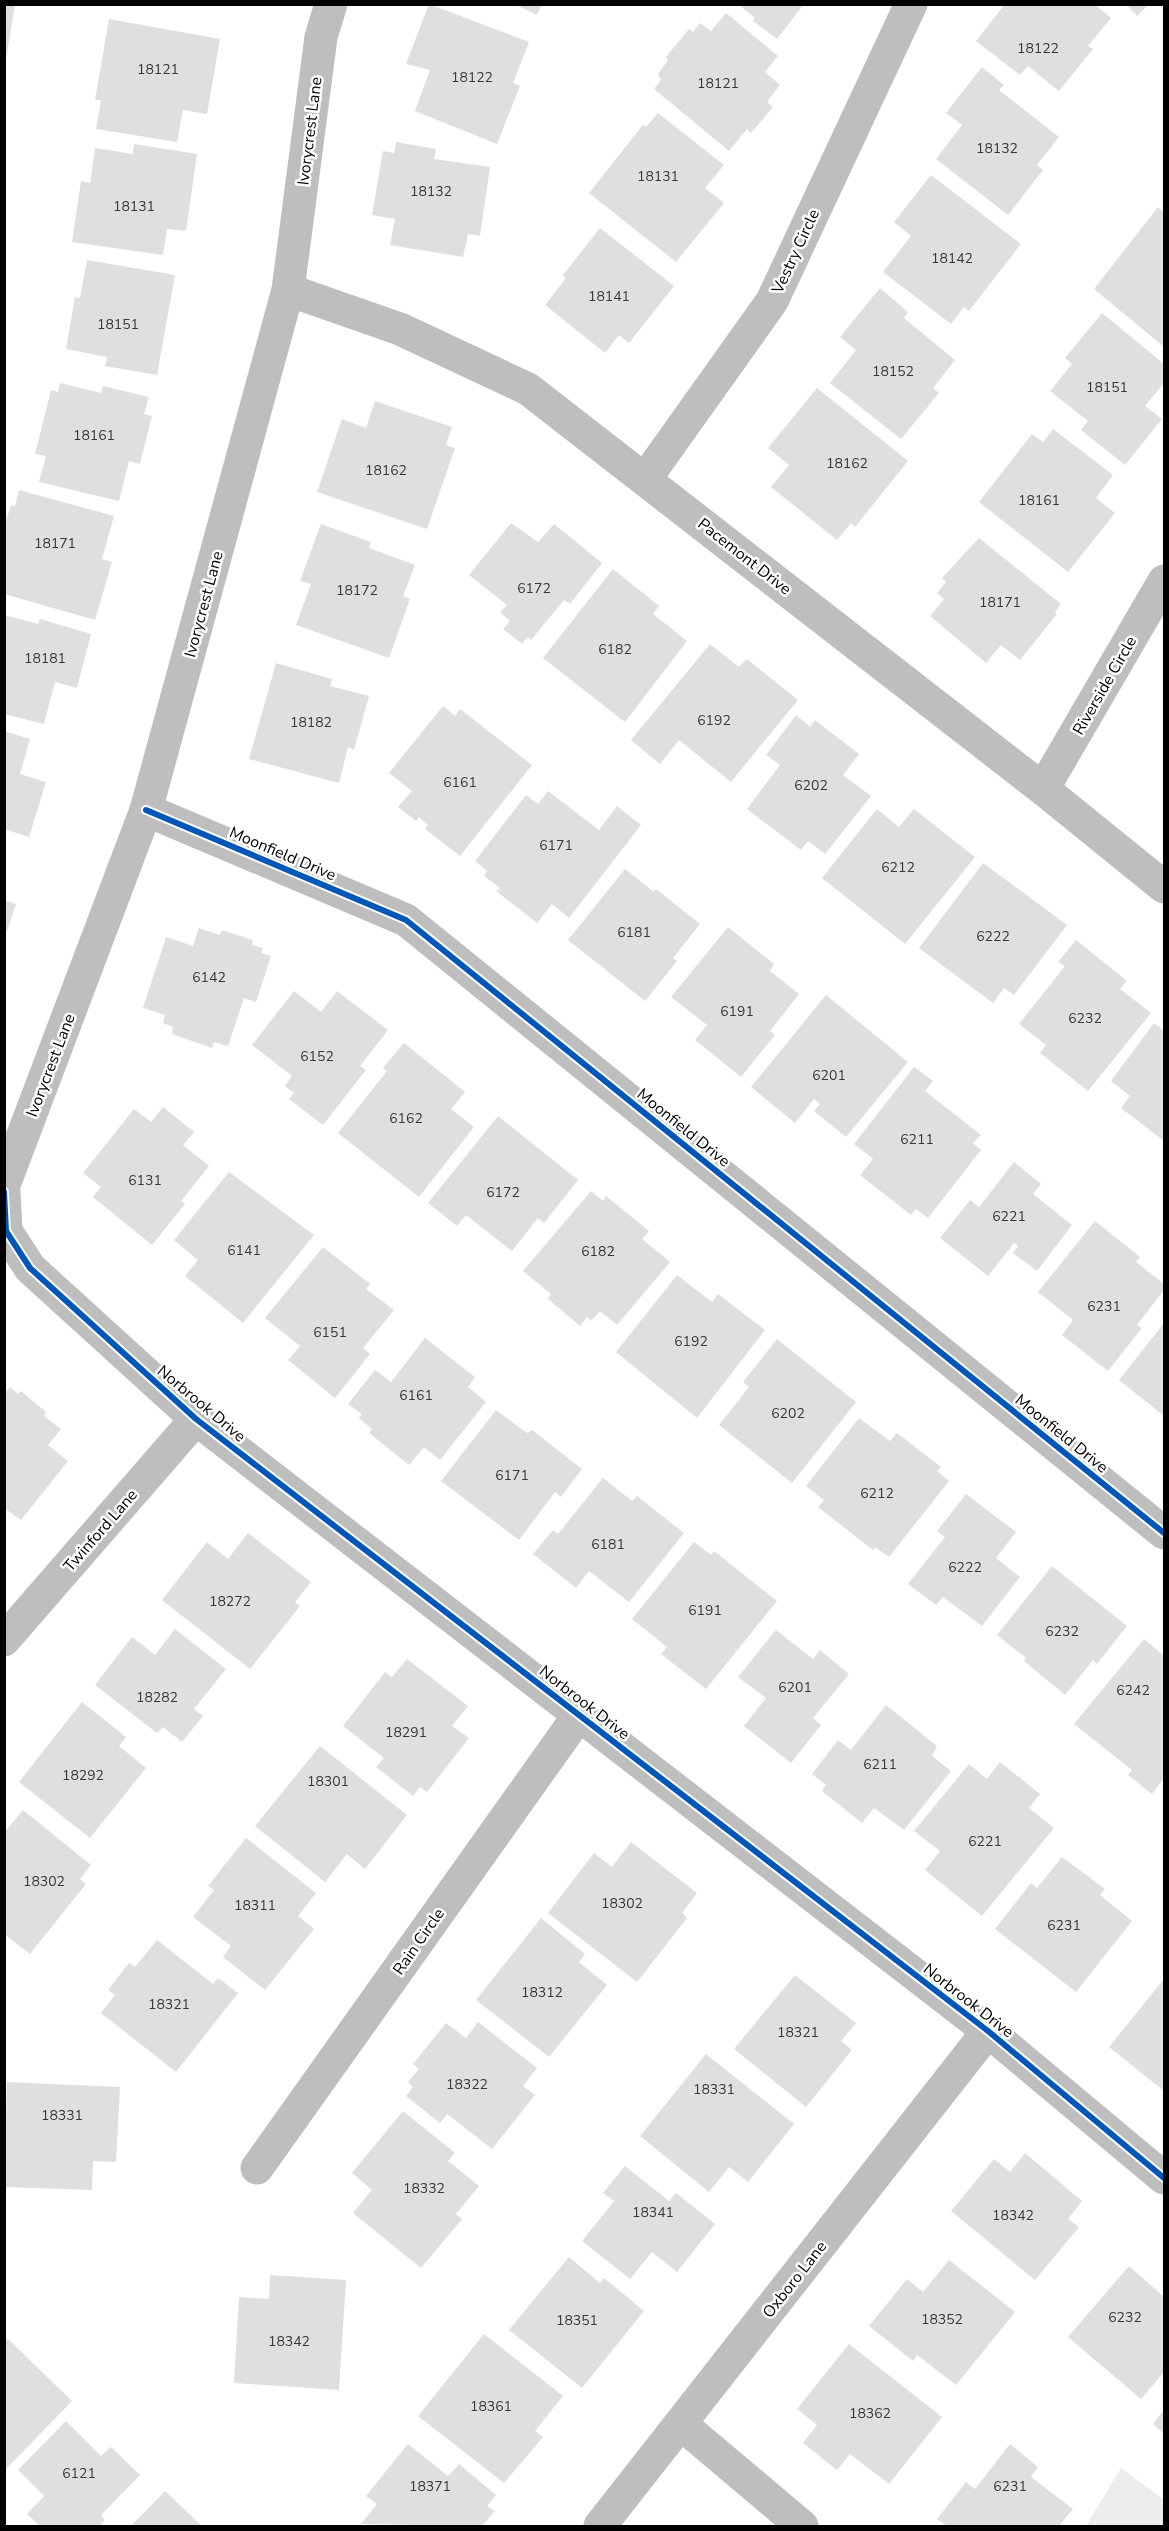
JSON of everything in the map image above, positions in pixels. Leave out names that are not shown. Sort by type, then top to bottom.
[{"type":"street","name":"Ivorycrest Lane","points":[[4,1185],[146,810],[288,290],[321,37],[331,4]]},
{"type":"street","name":"Vestry Circle","points":[[646,478],[772,301],[911,4]]},
{"type":"street","name":"Pacemont Drive","points":[[288,290],[400,329],[528,389],[646,478],[1043,789],[1164,887]]},
{"type":"street","name":"Riverside Circle","points":[[1043,789],[1164,581]]},
{"type":"street","name":"Moonfield Drive","points":[[146,810],[406,920],[1164,1533]]},
{"type":"street","points":[[4,1192],[6,1231]]},
{"type":"street","name":"Norbrook Drive","points":[[6,1231],[30,1268],[196,1419],[988,2031],[1164,2178]]},
{"type":"street","name":"Twinford Lane","points":[[4,1640],[196,1419]]},
{"type":"street","name":"Rain Circle","points":[[257,2168],[579,1715]]},
{"type":"street","name":"Oxboro Lane","points":[[600,2526],[988,2031]]},
{"type":"street","points":[[681,2424],[802,2526]]},
{"type":"shaded area","points":[[1121,2468],[1164,2500],[1164,2526],[1086,2526]]},
{"type":"building","points":[[4,4],[15,4],[6,60],[4,60]]},
{"type":"building","points":[[429,4],[529,42],[513,83],[520,86],[497,144],[415,111],[430,70],[406,64]]},
{"type":"building","points":[[514,4],[542,4],[537,15]]},
{"type":"building","points":[[738,4],[804,4],[777,39],[753,21],[755,18]]},
{"type":"building","points":[[1005,4],[1094,4],[1111,18],[1088,46],[1093,49],[1059,91],[1028,66],[1020,75],[976,41]]},
{"type":"building","points":[[1126,4],[1149,4],[1137,16]]},
{"type":"building","points":[[726,13],[778,56],[765,72],[780,85],[767,102],[773,107],[751,133],[747,129],[729,151],[654,89],[661,80],[658,74],[668,60],[666,57],[689,29],[693,32],[700,23],[711,31]]},
{"type":"building","points":[[109,19],[220,39],[207,114],[183,110],[177,142],[96,129],[101,100],[95,100]]},
{"type":"building","points":[[982,67],[1004,85],[999,90],[1059,137],[1037,165],[1043,170],[1008,215],[936,159],[962,125],[946,113]]},
{"type":"building","points":[[658,113],[724,165],[705,188],[724,203],[676,262],[589,193],[643,125],[646,127]]},
{"type":"building","points":[[396,142],[436,149],[434,159],[490,167],[480,236],[468,234],[463,257],[390,245],[395,219],[372,215],[383,151],[394,153]]},
{"type":"building","points":[[134,144],[197,154],[186,231],[167,229],[163,255],[72,242],[81,181],[90,183],[95,148],[133,154]]},
{"type":"building","points":[[931,175],[1021,244],[969,311],[964,307],[951,324],[883,272],[911,236],[894,222]]},
{"type":"building","points":[[1158,207],[1164,212],[1164,347],[1094,289]]},
{"type":"building","points":[[600,228],[674,286],[629,343],[619,335],[605,353],[545,305],[566,278],[563,275]]},
{"type":"building","points":[[87,260],[175,275],[157,375],[105,366],[107,357],[66,349],[75,297],[80,298]]},
{"type":"building","points":[[880,288],[908,312],[904,318],[955,360],[933,388],[939,393],[901,439],[830,383],[856,350],[840,337]]},
{"type":"building","points":[[1102,313],[1164,364],[1164,383],[1145,406],[1162,419],[1125,465],[1081,430],[1088,421],[1050,391],[1072,364],[1065,358]]},
{"type":"building","points":[[60,383],[101,393],[103,386],[149,397],[144,414],[152,416],[140,464],[129,461],[119,501],[39,482],[46,456],[35,454],[51,390],[58,392]]},
{"type":"building","points":[[817,388],[908,461],[855,527],[851,523],[837,540],[771,487],[789,465],[768,448]]},
{"type":"building","points":[[375,401],[452,427],[446,445],[455,448],[427,529],[317,492],[342,419],[366,428]]},
{"type":"building","points":[[1053,429],[1113,475],[1096,498],[1115,513],[1068,572],[979,502],[1032,434],[1043,442]]},
{"type":"building","points":[[19,490],[114,516],[102,559],[112,562],[95,620],[4,594],[4,527],[11,505],[15,506]]},
{"type":"building","points":[[511,523],[538,542],[554,524],[602,563],[570,604],[564,600],[531,640],[528,637],[522,644],[503,629],[510,621],[500,612],[507,605],[469,575]]},
{"type":"building","points":[[321,524],[371,542],[369,548],[415,565],[403,596],[410,599],[389,658],[296,625],[311,584],[300,581]]},
{"type":"building","points":[[979,538],[1061,604],[1055,612],[1057,614],[1020,660],[1001,645],[986,663],[930,616],[944,599],[937,593],[946,582],[942,578]]},
{"type":"building","points":[[613,569],[659,606],[653,614],[687,641],[625,722],[543,658]]},
{"type":"building","points":[[4,615],[38,624],[40,619],[91,634],[77,688],[55,682],[44,724],[4,714]]},
{"type":"building","points":[[710,644],[739,667],[747,659],[798,700],[731,782],[679,740],[660,764],[631,740]]},
{"type":"building","points":[[276,663],[332,679],[330,686],[369,696],[354,750],[348,747],[339,783],[249,759]]},
{"type":"building","points":[[443,706],[455,716],[460,709],[532,765],[460,856],[425,829],[428,825],[419,817],[416,821],[398,807],[412,791],[389,773]]},
{"type":"building","points":[[796,715],[810,727],[815,720],[859,754],[843,775],[871,796],[825,854],[808,841],[801,850],[747,809],[780,765],[766,755]]},
{"type":"building","points":[[4,731],[30,739],[20,774],[46,782],[29,837],[4,829]]},
{"type":"building","points":[[548,791],[599,830],[617,806],[641,825],[569,918],[552,904],[537,923],[496,891],[500,888],[484,876],[487,871],[475,861],[526,795],[538,804]]},
{"type":"building","points":[[877,809],[899,827],[914,809],[975,857],[905,944],[822,878]]},
{"type":"building","points":[[983,863],[1067,925],[1014,995],[1004,988],[993,1003],[919,948]]},
{"type":"building","points":[[625,869],[654,892],[656,889],[700,924],[673,958],[677,961],[645,1001],[568,940]]},
{"type":"building","points":[[4,900],[16,904],[5,936],[4,936]]},
{"type":"building","points":[[728,927],[774,964],[770,971],[799,994],[770,1031],[775,1035],[741,1077],[695,1040],[707,1025],[671,997]]},
{"type":"building","points":[[199,928],[220,935],[222,930],[253,940],[252,945],[263,948],[261,953],[271,956],[256,1002],[244,998],[228,1046],[214,1042],[212,1048],[172,1034],[173,1027],[163,1023],[165,1015],[143,1008],[166,937],[193,946]]},
{"type":"building","points":[[1076,940],[1127,981],[1120,989],[1151,1013],[1088,1091],[1040,1053],[1046,1045],[1019,1024],[1065,966],[1058,962]]},
{"type":"building","points":[[294,991],[321,1012],[337,991],[388,1030],[360,1066],[366,1070],[323,1125],[289,1099],[294,1093],[285,1086],[292,1076],[252,1045]]},
{"type":"building","points":[[826,995],[908,1062],[846,1137],[814,1111],[820,1104],[814,1099],[795,1123],[751,1087]]},
{"type":"building","points":[[1154,1023],[1164,1031],[1164,1141],[1121,1108],[1130,1096],[1111,1081]]},
{"type":"building","points":[[404,1043],[465,1092],[451,1109],[474,1127],[419,1197],[338,1133],[387,1071],[383,1068]]},
{"type":"building","points":[[914,1067],[933,1081],[925,1091],[981,1135],[973,1143],[981,1150],[928,1218],[916,1209],[911,1215],[860,1175],[873,1159],[854,1144]]},
{"type":"building","points":[[163,1107],[194,1132],[183,1145],[209,1166],[181,1201],[185,1204],[152,1245],[93,1197],[101,1187],[83,1173],[134,1109],[151,1122]]},
{"type":"building","points":[[498,1116],[578,1180],[544,1223],[538,1218],[512,1251],[466,1215],[457,1226],[428,1203]]},
{"type":"building","points":[[1014,1162],[1041,1184],[1033,1194],[1072,1225],[1037,1271],[1013,1253],[1018,1246],[1014,1243],[988,1276],[940,1238],[970,1200],[979,1207]]},
{"type":"building","points":[[229,1172],[314,1235],[243,1323],[185,1276],[198,1260],[174,1240]]},
{"type":"building","points":[[591,1191],[603,1201],[606,1196],[649,1231],[642,1239],[670,1262],[617,1325],[600,1311],[591,1321],[587,1317],[580,1326],[548,1299],[551,1294],[523,1271]]},
{"type":"building","points":[[1095,1221],[1140,1257],[1136,1262],[1164,1284],[1164,1290],[1137,1325],[1142,1328],[1108,1371],[1062,1335],[1073,1320],[1038,1292]]},
{"type":"building","points":[[323,1247],[370,1284],[366,1289],[394,1310],[363,1348],[370,1354],[335,1398],[288,1360],[300,1346],[265,1318]]},
{"type":"building","points":[[677,1275],[712,1302],[718,1294],[765,1330],[697,1418],[616,1352]]},
{"type":"building","points":[[1164,1323],[1164,1416],[1119,1380]]},
{"type":"building","points":[[425,1338],[475,1377],[468,1387],[486,1402],[440,1460],[424,1447],[409,1465],[369,1433],[372,1429],[359,1418],[362,1414],[348,1404],[375,1370],[391,1382]]},
{"type":"building","points":[[777,1339],[856,1402],[792,1483],[719,1425],[749,1387],[743,1382]]},
{"type":"building","points":[[10,1387],[18,1394],[21,1391],[46,1412],[44,1416],[61,1429],[48,1445],[68,1461],[21,1520],[4,1508],[4,1394]]},
{"type":"building","points":[[496,1410],[527,1433],[532,1430],[582,1469],[561,1497],[555,1492],[519,1540],[441,1481]]},
{"type":"building","points":[[859,1418],[890,1441],[897,1433],[941,1467],[937,1471],[949,1481],[889,1557],[875,1547],[873,1550],[818,1507],[824,1500],[806,1486]]},
{"type":"building","points":[[603,1478],[632,1501],[637,1496],[684,1533],[629,1602],[589,1571],[576,1588],[533,1554],[553,1530],[558,1534]]},
{"type":"building","points":[[966,1494],[1016,1532],[996,1558],[1020,1577],[982,1626],[943,1597],[936,1605],[908,1584],[945,1537],[937,1531]]},
{"type":"building","points":[[248,1533],[311,1582],[295,1602],[300,1606],[250,1669],[162,1600],[207,1542],[228,1559]]},
{"type":"building","points":[[694,1542],[711,1555],[714,1551],[777,1601],[706,1689],[661,1654],[667,1647],[632,1619]]},
{"type":"building","points":[[1052,1566],[1127,1626],[1097,1664],[1093,1660],[1065,1695],[1024,1661],[1026,1658],[997,1635]]},
{"type":"building","points":[[175,1629],[226,1669],[194,1709],[203,1716],[182,1742],[163,1727],[157,1733],[95,1685],[132,1637],[155,1655]]},
{"type":"building","points":[[776,1630],[813,1659],[820,1650],[849,1674],[813,1718],[821,1725],[791,1763],[744,1726],[766,1698],[738,1677]]},
{"type":"building","points":[[1144,1639],[1164,1656],[1164,1778],[1152,1794],[1128,1775],[1132,1770],[1074,1724]]},
{"type":"building","points":[[407,1659],[468,1706],[452,1726],[469,1738],[427,1792],[420,1787],[413,1796],[376,1767],[384,1758],[343,1726],[385,1672],[392,1677]]},
{"type":"building","points":[[82,1702],[126,1737],[119,1746],[146,1768],[90,1838],[19,1782]]},
{"type":"building","points":[[886,1705],[937,1746],[932,1756],[951,1771],[904,1830],[874,1808],[862,1823],[822,1791],[826,1785],[812,1774],[838,1740],[851,1750]]},
{"type":"building","points":[[320,1746],[407,1815],[365,1869],[347,1854],[325,1882],[255,1826]]},
{"type":"building","points":[[1000,1762],[1040,1794],[1029,1808],[1054,1828],[982,1916],[925,1870],[940,1851],[914,1831],[969,1764],[987,1779]]},
{"type":"building","points":[[23,1810],[91,1865],[80,1879],[86,1884],[30,1954],[4,1934],[4,1833]]},
{"type":"building","points":[[246,1838],[316,1893],[298,1916],[314,1929],[265,1990],[223,1957],[231,1946],[193,1917],[214,1890],[208,1886]]},
{"type":"building","points":[[631,1842],[697,1893],[682,1913],[687,1918],[637,1982],[548,1913],[594,1853],[612,1867]]},
{"type":"building","points":[[1062,1857],[1105,1889],[1100,1895],[1132,1921],[1076,1992],[995,1929],[1031,1883],[1037,1888]]},
{"type":"building","points":[[541,1918],[585,1954],[579,1962],[607,1985],[549,2057],[476,2000]]},
{"type":"building","points":[[157,1940],[213,1984],[218,1978],[238,1993],[176,2072],[101,2013],[115,1995],[108,1990],[129,1963],[135,1967]]},
{"type":"building","points":[[795,1975],[856,2023],[841,2041],[852,2050],[806,2107],[734,2049]]},
{"type":"building","points":[[1164,1979],[1164,2091],[1109,2047]]},
{"type":"building","points":[[478,2022],[537,2068],[523,2086],[535,2095],[492,2149],[447,2114],[440,2123],[406,2096],[413,2087],[408,2082],[419,2069],[413,2064],[446,2023],[466,2038]]},
{"type":"building","points":[[706,2054],[794,2124],[748,2182],[729,2167],[709,2192],[640,2136]]},
{"type":"building","points":[[7,2082],[120,2087],[116,2162],[93,2161],[92,2190],[4,2187]]},
{"type":"building","points":[[403,2111],[455,2153],[448,2161],[479,2186],[456,2214],[462,2219],[421,2268],[353,2213],[372,2190],[352,2173]]},
{"type":"building","points":[[1025,2153],[1082,2201],[1068,2219],[1079,2227],[1035,2280],[951,2211],[994,2159],[1010,2172]]},
{"type":"building","points":[[625,2166],[669,2201],[676,2193],[715,2224],[677,2272],[652,2252],[630,2279],[582,2241],[614,2201],[603,2193]]},
{"type":"building","points":[[569,2257],[600,2283],[604,2278],[644,2311],[582,2388],[509,2330]]},
{"type":"building","points":[[949,2260],[1015,2312],[956,2385],[917,2355],[913,2361],[869,2326],[907,2279],[923,2292]]},
{"type":"building","points":[[1129,2266],[1164,2297],[1164,2372],[1141,2399],[1068,2337]]},
{"type":"building","points":[[270,2275],[346,2280],[339,2390],[234,2383],[239,2297],[269,2299]]},
{"type":"building","points":[[484,2334],[563,2396],[535,2431],[543,2437],[504,2483],[418,2416]]},
{"type":"building","points":[[8,2339],[72,2401],[4,2471],[4,2341]]},
{"type":"building","points":[[849,2344],[942,2417],[889,2484],[850,2454],[837,2470],[803,2443],[817,2425],[797,2409]]},
{"type":"building","points":[[1164,2410],[1164,2434],[1153,2424]]},
{"type":"building","points":[[66,2421],[101,2456],[111,2447],[140,2475],[101,2515],[105,2520],[99,2526],[40,2526],[27,2514],[44,2496],[18,2470]]},
{"type":"building","points":[[408,2444],[448,2476],[459,2464],[496,2495],[487,2506],[495,2511],[482,2526],[361,2524],[377,2504],[366,2496]]},
{"type":"building","points":[[1010,2444],[1038,2467],[1031,2477],[1073,2509],[1059,2526],[947,2526],[937,2519],[966,2482],[975,2489]]},
{"type":"building","points":[[165,2491],[202,2526],[131,2526]]},
{"type":"cycle path","points":[[146,810],[406,920],[1164,1533]]},
{"type":"cycle path","points":[[4,1192],[6,1231],[30,1268],[196,1419],[988,2031],[1164,2178]]}]
